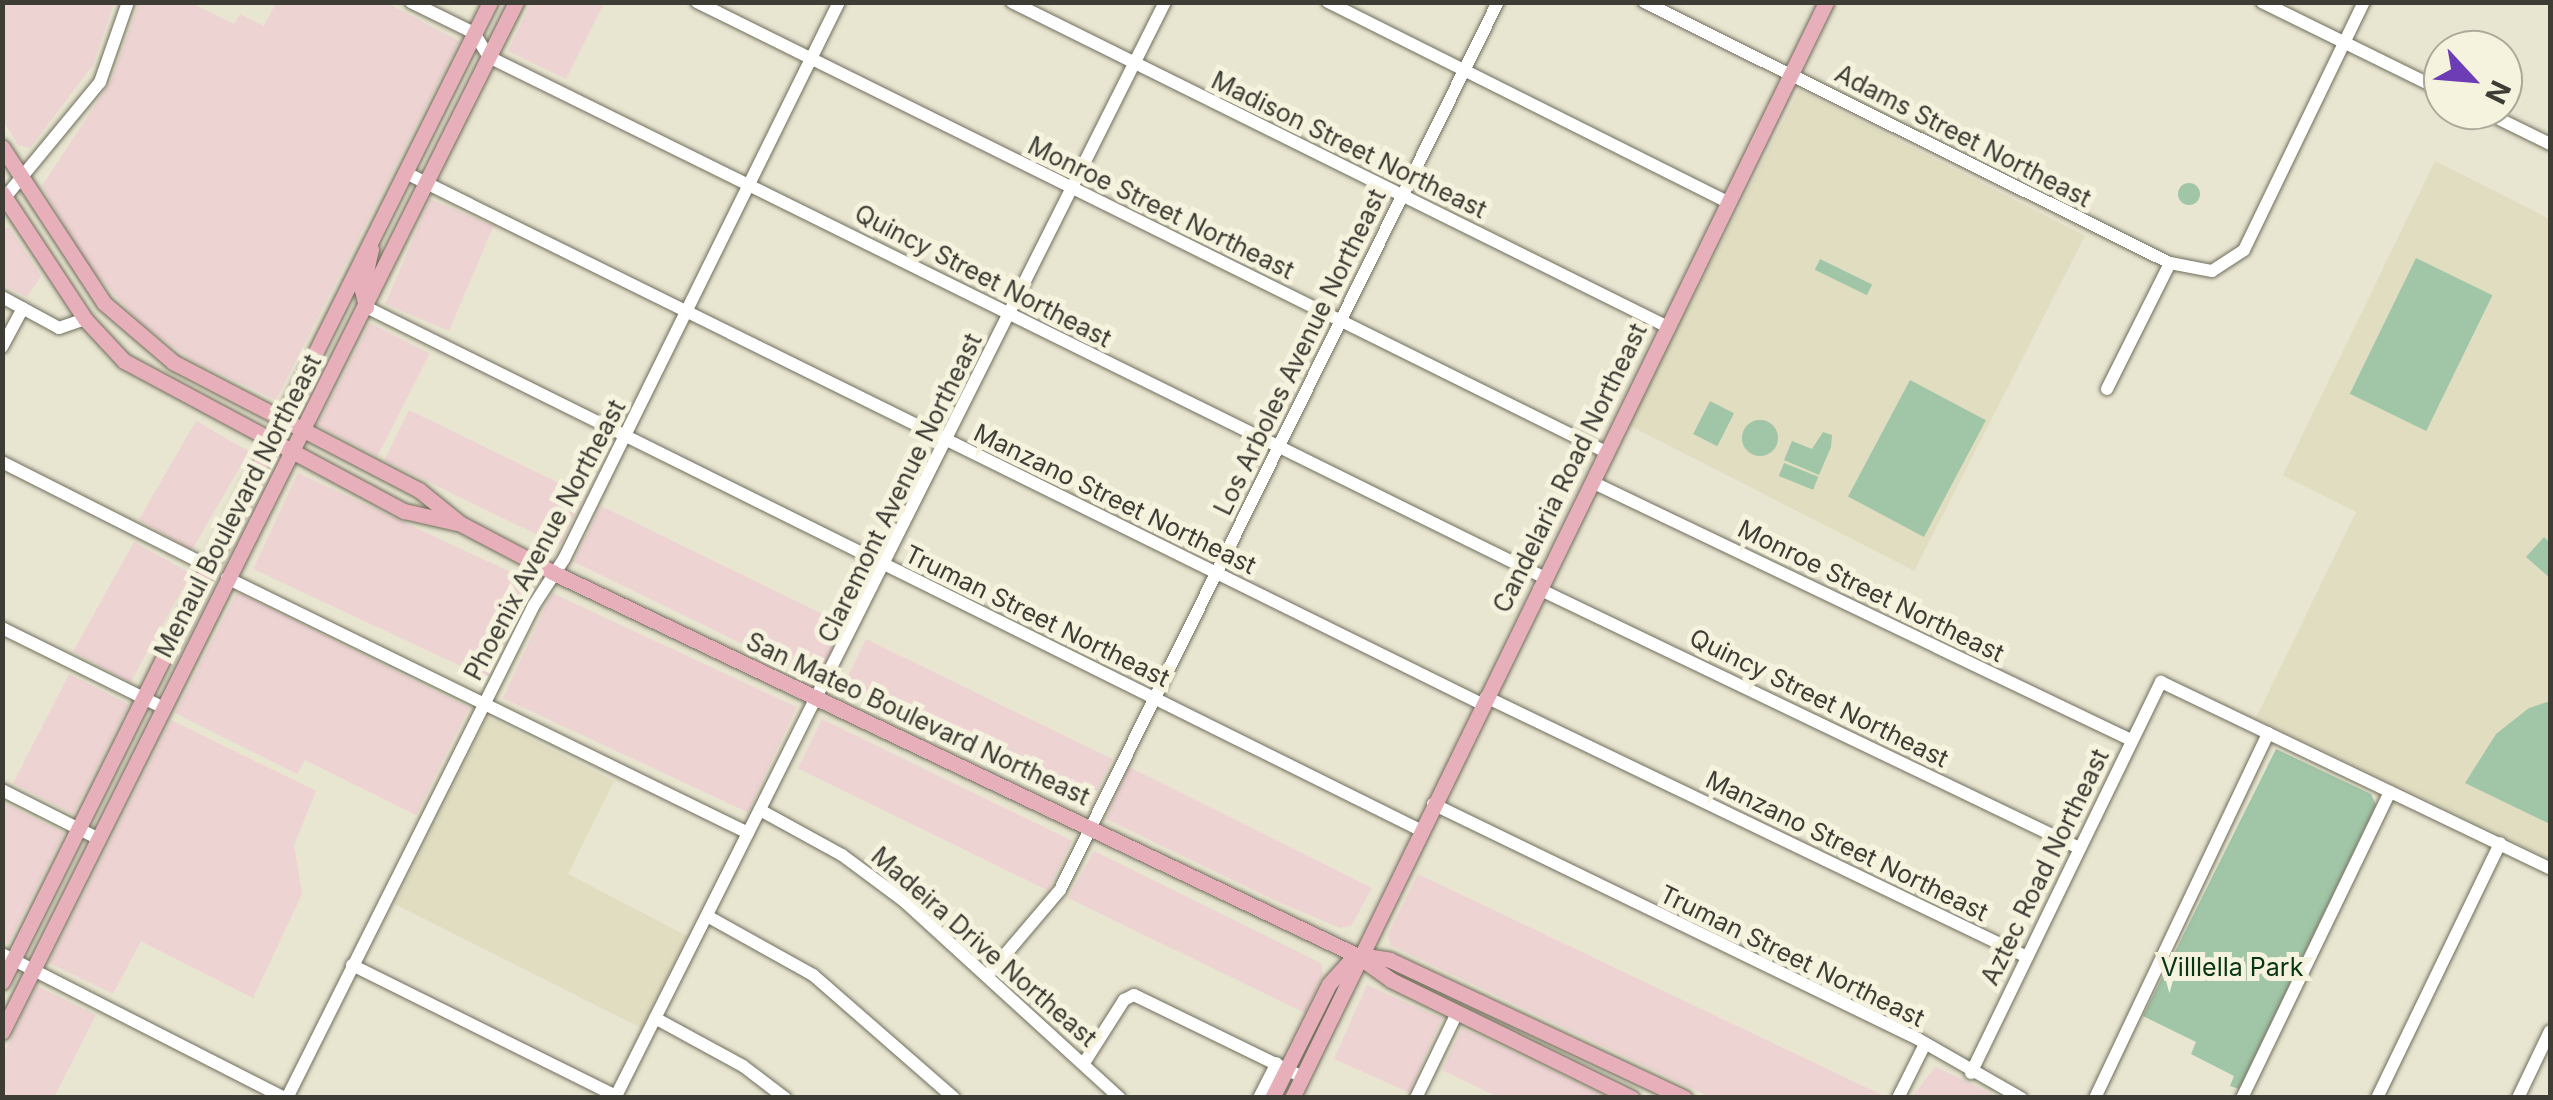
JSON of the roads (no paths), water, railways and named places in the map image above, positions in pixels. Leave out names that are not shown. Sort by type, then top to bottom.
[{"type":"main road","name":"Menaul Boulevard Northeast","points":[[2,982],[8,957],[146,698],[490,2]]},
{"type":"main road","name":"Menaul Boulevard Northeast","points":[[2,1032],[516,2]]},
{"type":"main road","name":"Candelaria Road Northeast","points":[[1292,1098],[1356,954],[1434,804],[1826,2]]},
{"type":"main road","name":"San Mateo Boulevard Northeast","points":[[2,147],[86,280],[145,342],[302,433],[419,490],[461,524],[554,573],[1356,954],[1391,980],[1632,1098]]},
{"type":"main road","name":"San Mateo Boulevard Northeast","points":[[3,197],[85,319],[124,360],[270,444],[404,511],[461,524]]},
{"type":"main road","points":[[366,308],[362,290],[372,267],[370,245]]},
{"type":"main road","points":[[227,530],[218,568],[227,578]]},
{"type":"main road","points":[[196,644],[208,566]]},
{"type":"main road","name":"San Mateo Boulevard Northeast","points":[[1356,954],[1390,960],[1684,1098]]},
{"type":"main road","name":"Candelaria Road Northeast","points":[[1272,1098],[1282,1066],[1330,984],[1356,954]]},
{"type":"main road","points":[[1457,1013],[1476,1008],[1529,1033],[1566,1041]]},
{"type":"street","points":[[3,197],[100,82],[118,45],[128,2]]},
{"type":"street","points":[[411,2],[474,34],[489,58]]},
{"type":"street","name":"Monroe Street Northeast","points":[[698,2],[1072,191],[1606,452]]},
{"type":"street","name":"Phoenix Avenue Northeast","points":[[286,1098],[485,703],[625,438],[839,2]]},
{"type":"street","name":"Madison Street Northeast","points":[[1012,2],[1666,326]]},
{"type":"street","name":"Claremont Avenue Northeast","points":[[616,1097],[748,833],[820,700],[1166,2]]},
{"type":"street","points":[[1328,2],[1728,202]]},
{"type":"street","name":"Los Arboles Avenue Northeast","points":[[987,976],[1054,903],[1498,2]]},
{"type":"street","name":"Adams Street Northeast","points":[[1644,2],[2170,264],[2223,267],[2254,231],[2345,43]]},
{"type":"street","points":[[2262,2],[2423,81]]},
{"type":"street","points":[[2345,43],[2364,2]]},
{"type":"street","name":"Quincy Street Northeast","points":[[489,58],[750,184],[1542,584],[2079,848]]},
{"type":"street","points":[[2522,130],[2550,144]]},
{"type":"street","name":"Manzano Street Northeast","points":[[406,173],[1216,574],[2027,958]]},
{"type":"street","points":[[2108,389],[2170,264]]},
{"type":"street","points":[[2,297],[59,328],[85,319]]},
{"type":"street","points":[[2,348],[22,308]]},
{"type":"street","name":"Truman Street Northeast","points":[[366,308],[1420,830]]},
{"type":"street","points":[[2,462],[208,566]]},
{"type":"street","name":"Monroe Street Northeast","points":[[1592,482],[2131,740]]},
{"type":"street","points":[[227,578],[748,833]]},
{"type":"street","points":[[2,628],[164,708]]},
{"type":"street","name":"Aztec Road Northeast","points":[[1972,1073],[2161,682],[2268,733]]},
{"type":"street","points":[[2095,1098],[2268,733],[2550,868]]},
{"type":"street","points":[[2,790],[98,839]]},
{"type":"street","points":[[2242,1098],[2390,792]]},
{"type":"street","name":"Truman Street Northeast","points":[[1434,804],[2022,1098]]},
{"type":"street","name":"Madeira Drive Northeast","points":[[760,810],[872,876],[1120,1098]]},
{"type":"street","points":[[2377,1098],[2500,843]]},
{"type":"street","points":[[707,916],[813,976],[954,1098]]},
{"type":"street","points":[[8,957],[286,1098]]},
{"type":"street","points":[[352,966],[616,1097]]},
{"type":"street","points":[[1084,1062],[1124,1000],[1134,995],[1302,1077]]},
{"type":"street","points":[[1416,1098],[1457,1013]]},
{"type":"street","points":[[655,1018],[731,1058],[785,1098]]},
{"type":"street","points":[[2518,1098],[2550,1031]]},
{"type":"street","points":[[1898,1098],[1924,1046]]},
{"type":"street","points":[[1259,1098],[1282,1066]]},
{"type":"park label","name":"Villlella Park","points":[[2232,967]]}]
